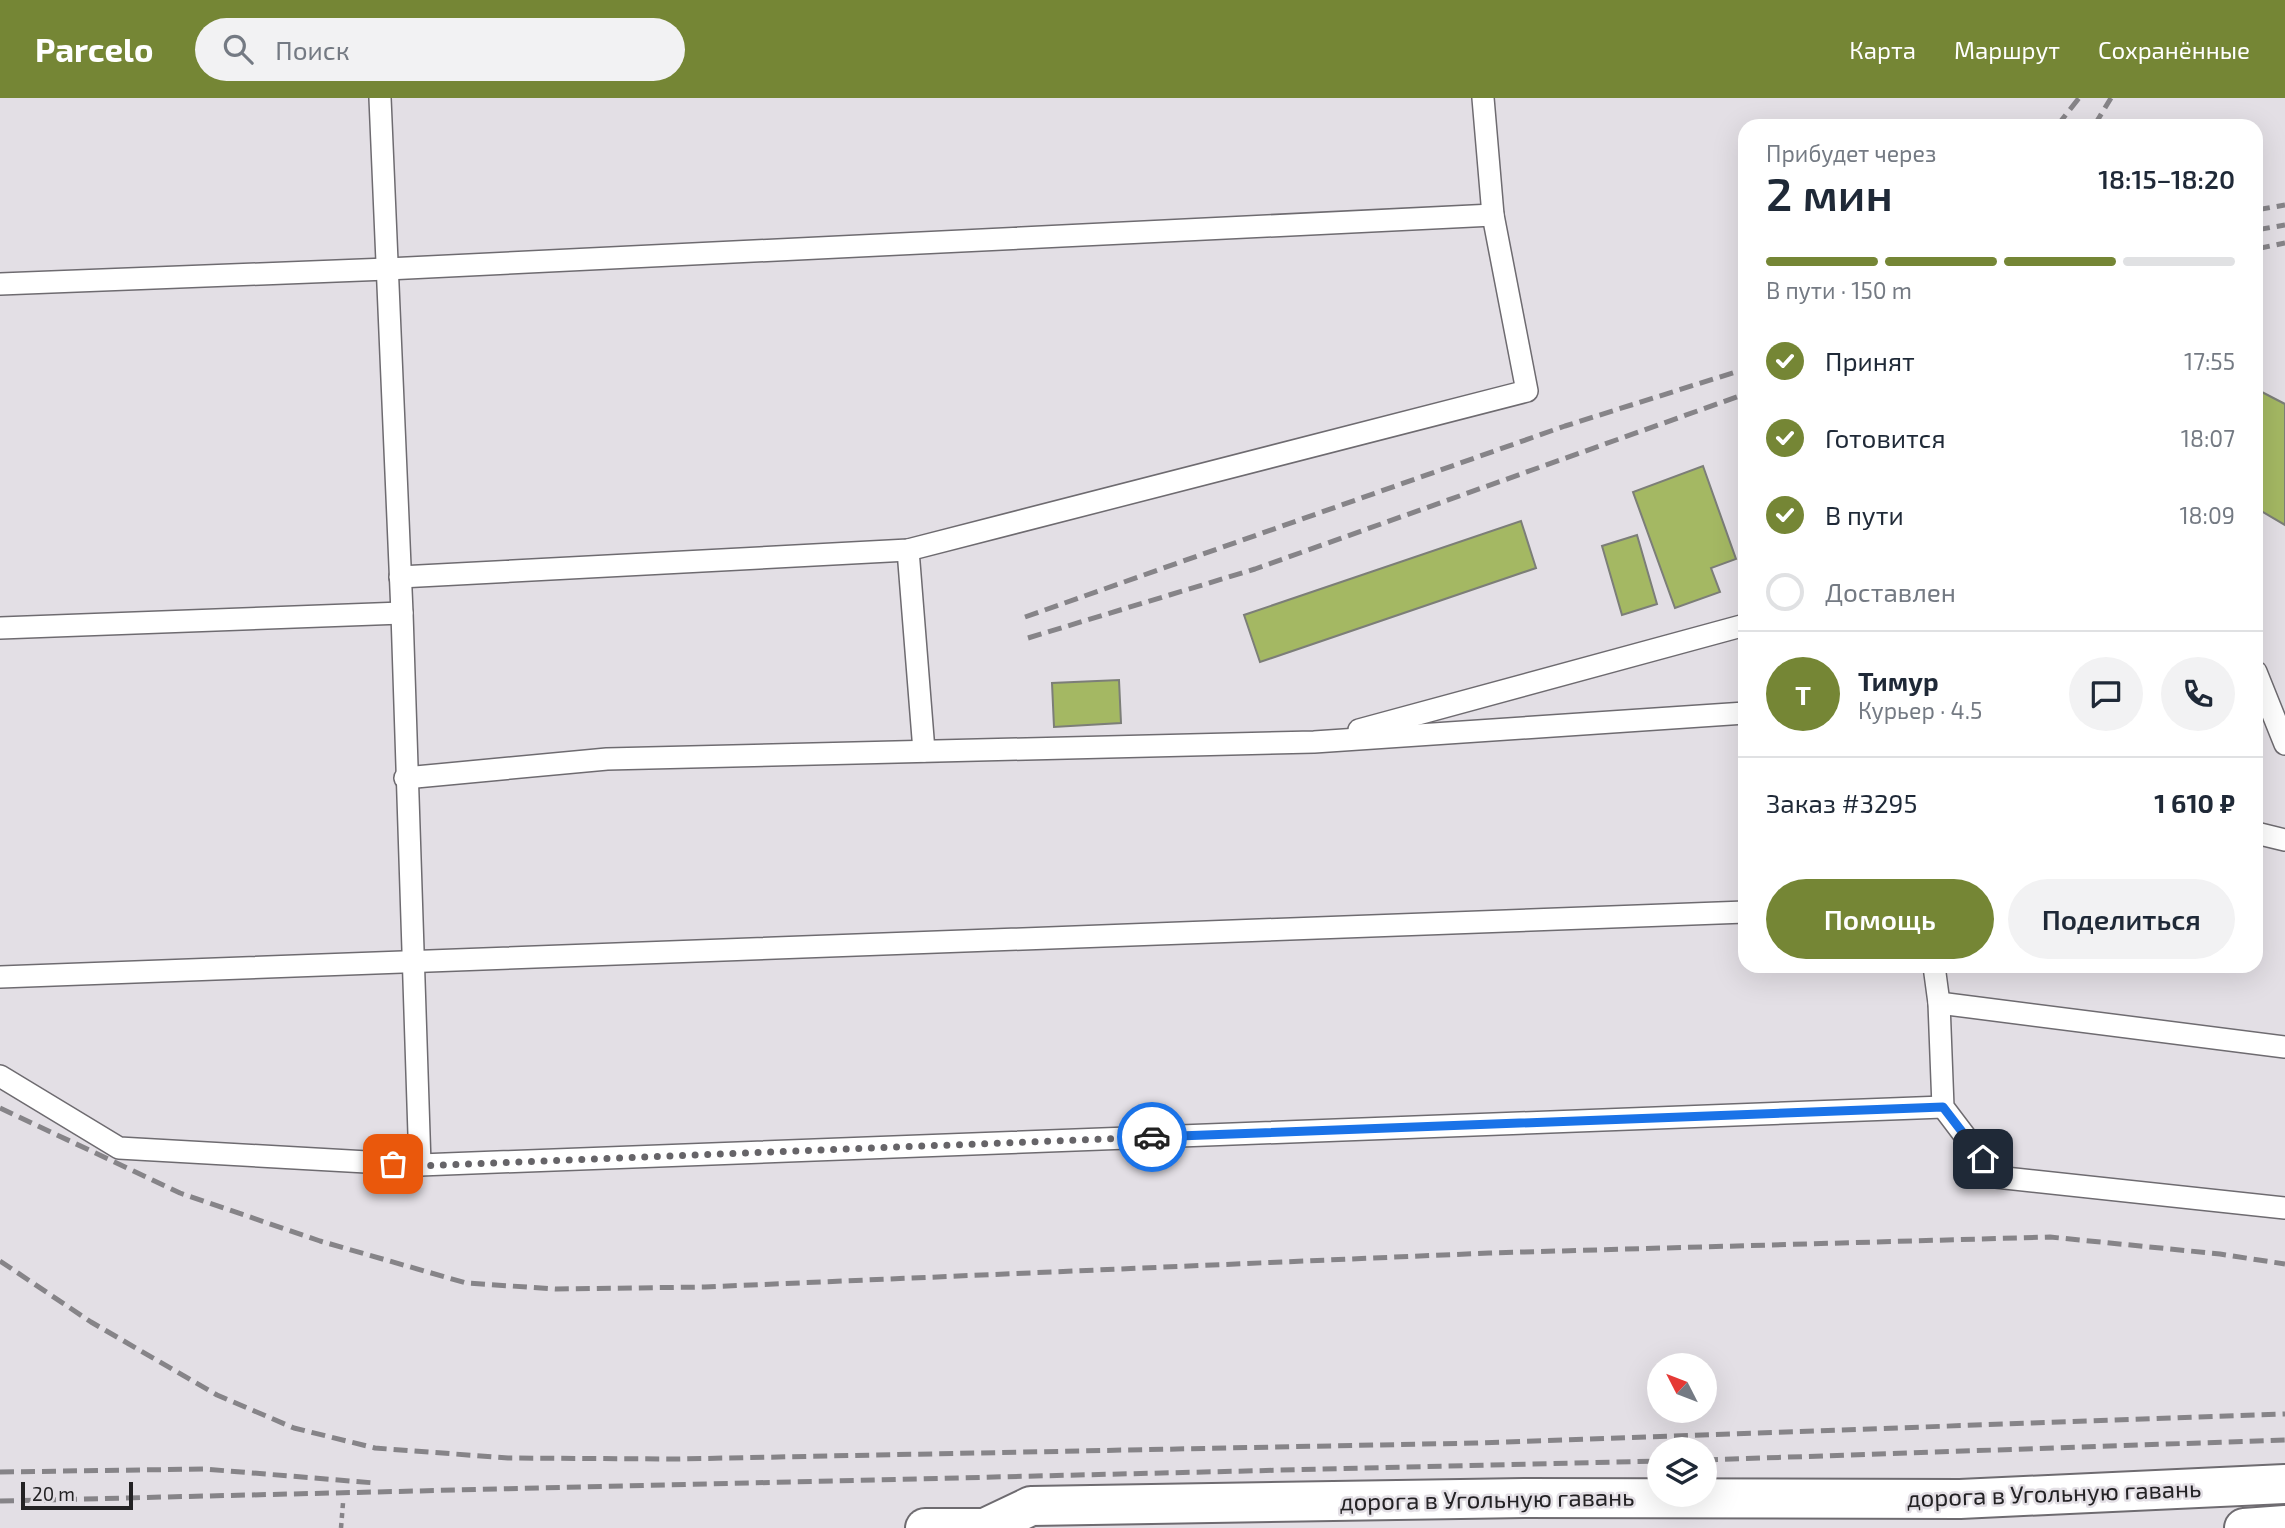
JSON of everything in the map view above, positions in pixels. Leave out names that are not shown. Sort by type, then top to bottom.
[{"type":"street","name":"дорога в Угольную гавань","points":[[925,1528],[988,1528],[1031,1506],[1524,1497],[1960,1499],[2285,1484]]},
{"type":"street","points":[[2244,1528],[2285,1525]]},
{"type":"lane","points":[[380,98],[402,613],[405,778],[420,1166]]},
{"type":"lane","points":[[400,577],[908,550],[1527,391],[1493,215],[1483,98]]},
{"type":"lane","points":[[0,284],[387,269],[1493,215]]},
{"type":"lane","points":[[908,550],[924,751]]},
{"type":"lane","points":[[0,628],[402,613]]},
{"type":"lane","points":[[1314,742],[1738,627]]},
{"type":"lane","points":[[2263,689],[2285,744]]},
{"type":"lane","points":[[405,778],[607,759],[1314,742],[1738,713]]},
{"type":"lane","points":[[2263,835],[2285,840]]},
{"type":"lane","points":[[0,977],[1738,912]]},
{"type":"lane","points":[[1935,973],[1939,1003],[1943,1107],[1996,1177],[2285,1208]]},
{"type":"lane","points":[[1939,1003],[2285,1047]]},
{"type":"lane","points":[[0,1076],[119,1148],[420,1166],[1943,1107]]},
{"type":"path","points":[[341,1528],[343,1503]]},
{"type":"building","points":[[2263,393],[2285,404],[2285,525],[2263,512]]},
{"type":"building","points":[[1703,466],[1736,559],[1711,568],[1720,592],[1675,608],[1633,492]]},
{"type":"building","points":[[1521,521],[1536,568],[1260,662],[1244,615]]},
{"type":"building","points":[[1637,535],[1657,604],[1622,615],[1602,546]]},
{"type":"building","points":[[1119,680],[1121,723],[1054,727],[1052,683]]},
{"type":"railway","points":[[2062,119],[2079,98]]},
{"type":"railway","points":[[2098,119],[2111,98]]},
{"type":"railway","points":[[2263,209],[2285,205]]},
{"type":"railway","points":[[2263,229],[2285,225]]},
{"type":"railway","points":[[2263,248],[2285,243]]},
{"type":"railway","points":[[1025,617],[1565,426],[1738,371]]},
{"type":"railway","points":[[1028,638],[1255,569],[1738,396]]},
{"type":"railway","points":[[0,1108],[180,1193],[320,1241],[466,1283],[556,1289],[705,1287],[1489,1253],[2050,1237],[2220,1254],[2285,1264]]},
{"type":"railway","points":[[0,1261],[91,1322],[217,1395],[294,1428],[375,1448],[508,1458],[678,1459],[1476,1443],[2285,1414]]},
{"type":"railway","points":[[1717,1460],[2285,1440]]},
{"type":"railway","points":[[0,1501],[1647,1461]]},
{"type":"railway","points":[[0,1472],[204,1469],[375,1483]]},
{"type":"way so far","points":[[393,1164],[420,1166],[1152,1137]]},
{"type":"route","points":[[1152,1137],[1943,1107],[1983,1159]]}]
